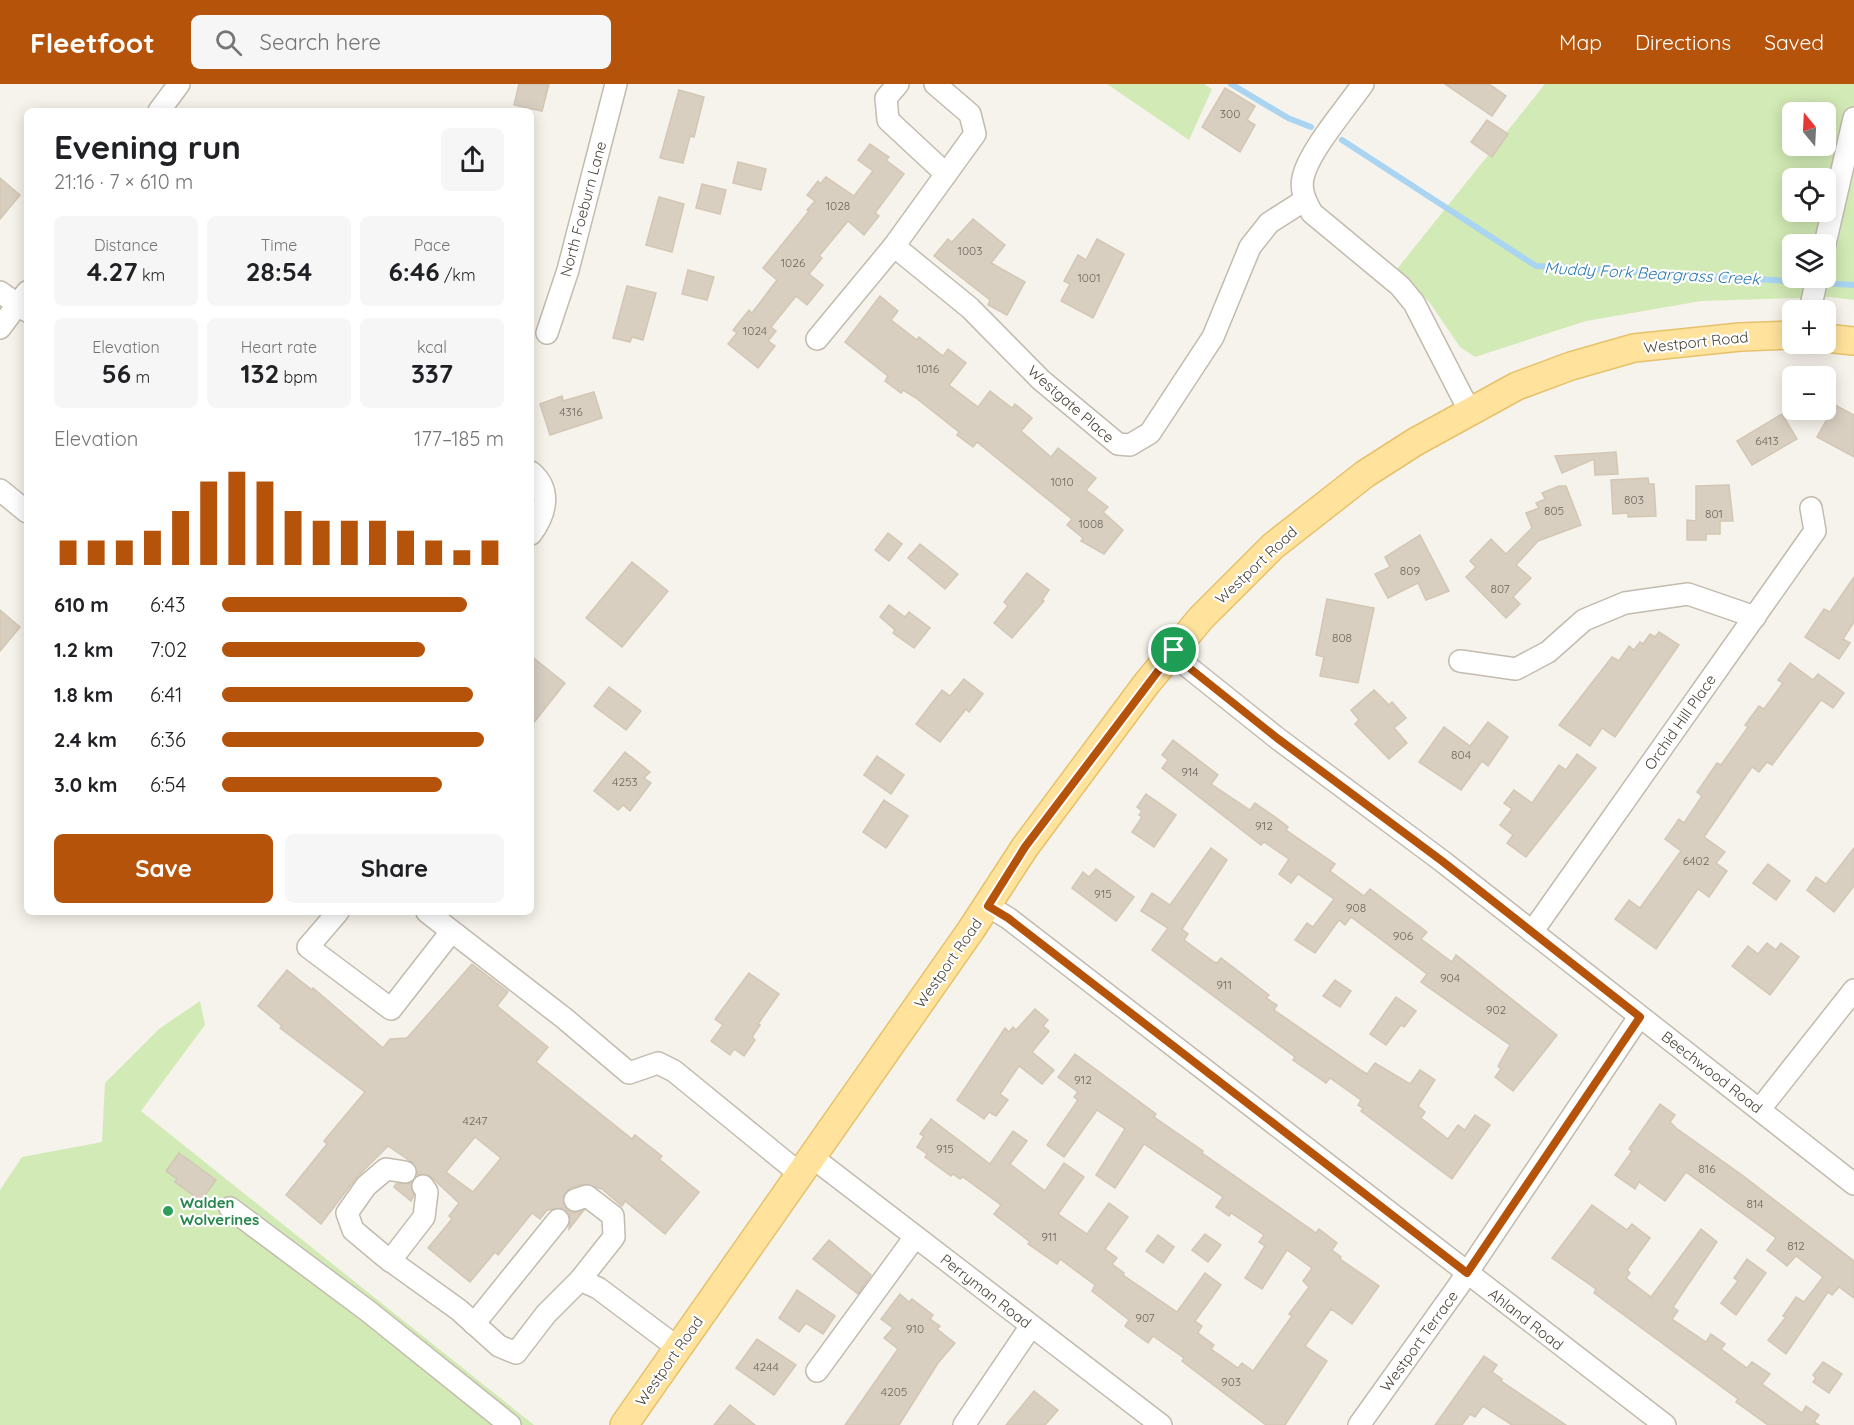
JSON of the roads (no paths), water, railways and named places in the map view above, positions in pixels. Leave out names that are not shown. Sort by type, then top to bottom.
[{"type":"main road","name":"Westport Road","points":[[624,1425],[988,906],[1025,847],[1174,650],[1232,585],[1311,515],[1365,474],[1415,442],[1517,386],[1571,366],[1634,348],[1740,337],[1782,335]]},
{"type":"main road","points":[[1836,339],[1854,341]]},
{"type":"street","points":[[161,108],[179,84]]},
{"type":"street","name":"North Foeburn Lane","points":[[547,333],[568,270],[615,84]]},
{"type":"street","points":[[898,84],[886,98],[888,120],[946,174]]},
{"type":"street","points":[[817,339],[894,246],[975,134],[970,114],[934,84]]},
{"type":"street","points":[[1363,84],[1306,166],[1302,186],[1305,200],[1312,213],[1400,286],[1414,303],[1470,412]]},
{"type":"street","points":[[1827,234],[1854,118]]},
{"type":"street","name":"Westgate Place","points":[[894,246],[970,308],[1041,380],[1118,444],[1130,445],[1141,441],[1150,433],[1213,337],[1250,248],[1269,223],[1305,200]]},
{"type":"street","points":[[0,292],[24,302],[0,328]]},
{"type":"street","points":[[534,475],[545,488],[546,501],[534,527]]},
{"type":"street","points":[[0,490],[24,510]]},
{"type":"street","name":"Orchid Hill Place","points":[[1532,932],[1815,531],[1810,508]]},
{"type":"street","points":[[1460,661],[1516,669],[1548,652],[1584,620],[1625,603],[1688,594],[1755,617]]},
{"type":"street","name":"Beechwood Road","points":[[1174,650],[1187,666],[1277,738],[1532,932],[1854,1184]]},
{"type":"street","name":"Ahland Road","points":[[988,906],[1008,918],[1665,1425]]},
{"type":"street","points":[[335,915],[308,947],[390,1009],[451,932],[431,915]]},
{"type":"street","name":"Perryman Road","points":[[451,932],[564,1018],[629,1073],[658,1063],[674,1071],[806,1166],[915,1237],[1161,1425]]},
{"type":"street","points":[[1760,1110],[1854,990]]},
{"type":"street","name":"Westport Terrace","points":[[1359,1425],[1467,1273],[1640,1017]]},
{"type":"street","points":[[405,1172],[386,1169],[366,1186],[347,1213],[353,1230],[499,1346],[516,1353],[546,1314],[580,1280],[614,1237],[613,1216],[586,1196],[574,1200]]},
{"type":"street","points":[[390,1261],[424,1217],[427,1192],[423,1186]]},
{"type":"street","points":[[230,1208],[368,1311],[510,1425]]},
{"type":"street","points":[[474,1324],[558,1220]]},
{"type":"street","points":[[817,1371],[915,1237]]},
{"type":"street","points":[[580,1280],[598,1288],[678,1348]]},
{"type":"street","points":[[964,1425],[1031,1326]]},
{"type":"waterway","name":"Muddy Fork Beargrass Creek","points":[[1231,84],[1288,118],[1311,127]]},
{"type":"waterway","name":"Muddy Fork Beargrass Creek","points":[[1342,140],[1536,266],[1854,285]]},
{"type":"place","name":"Walden Wolverines","points":[[168,1211]]}]
